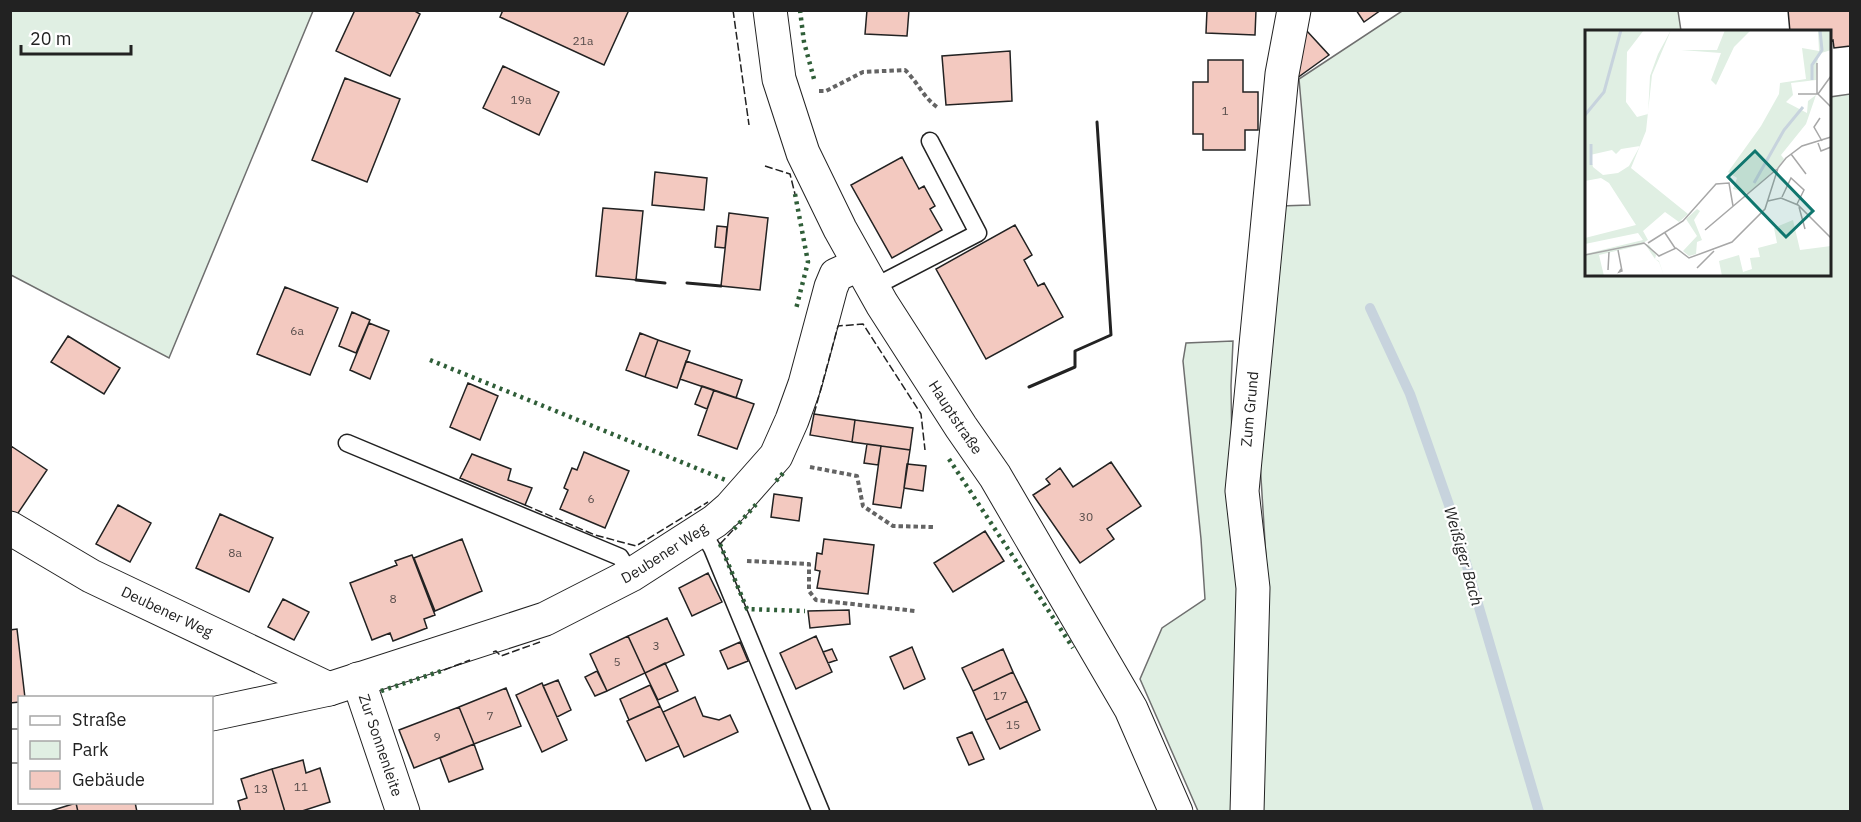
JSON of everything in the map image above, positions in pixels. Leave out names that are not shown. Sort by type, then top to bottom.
[{"type":"street","name":"Hauptstraße","points":[[770,10],[779,79],[803,153],[865,277],[995,476],[1125,699],[1176,812]]},
{"type":"street","name":"Zum Grund","points":[[1247,812],[1253,588],[1242,491],[1282,74],[1294,10]]},
{"type":"street","name":"Deubener Weg","points":[[213,714],[343,684],[545,620],[632,575],[701,530],[730,508],[776,456],[805,384],[836,275],[865,277]]},
{"type":"street","name":"Deubener Weg","points":[[10,528],[91,576],[343,684]]},
{"type":"street","name":"Zur Sonnenleite","points":[[343,684],[403,812]]},
{"type":"lane","points":[[865,277],[978,233],[930,141]]},
{"type":"lane","points":[[347,443],[620,557],[632,575]]},
{"type":"lane","points":[[701,530],[712,549],[821,812]]},
{"type":"path","points":[[819,91],[826,91],[863,72],[905,70],[915,80],[927,100],[936,107]]},
{"type":"path","points":[[803,466],[857,476],[863,506],[893,526],[933,527]]},
{"type":"path","points":[[741,553],[747,561],[809,564],[809,591],[816,600],[915,611]]},
{"type":"green space","points":[[10,11],[313,11],[169,358],[11,275]]},
{"type":"green space","points":[[1402,11],[1678,11],[1681,30],[1585,30],[1585,276],[1831,276],[1831,97],[1850,94],[1850,811],[1262,812],[1268,590],[1260,462],[1280,206],[1310,205],[1299,79]]},
{"type":"green space","points":[[1233,341],[1231,386],[1233,518],[1241,594],[1235,811],[1198,811],[1140,679],[1162,628],[1205,599],[1183,361],[1186,343]]},
{"type":"building","points":[[355,10],[413,10],[420,14],[390,76],[336,51]]},
{"type":"building","points":[[503,10],[625,10],[628,12],[604,65],[500,17]]},
{"type":"building","points":[[867,10],[909,10],[907,36],[865,34]]},
{"type":"building","points":[[1207,10],[1256,10],[1255,35],[1206,33]]},
{"type":"building","points":[[1356,10],[1381,10],[1364,22]]},
{"type":"building","points":[[1788,10],[1850,10],[1850,46],[1834,48],[1831,30],[1790,30]]},
{"type":"building","points":[[1306,30],[1329,55],[1297,78]]},
{"type":"building","points":[[1010,51],[1012,101],[946,105],[942,56]]},
{"type":"building","points":[[1208,60],[1243,60],[1243,92],[1258,92],[1258,130],[1245,130],[1245,150],[1203,150],[1203,134],[1193,134],[1193,82],[1208,82]]},
{"type":"building","points":[[503,66],[559,92],[539,135],[483,108]]},
{"type":"building","points":[[345,78],[400,99],[367,182],[312,160]]},
{"type":"building","points":[[902,157],[919,189],[924,186],[935,206],[930,209],[942,230],[892,258],[851,185]]},
{"type":"building","points":[[655,172],[707,178],[704,210],[652,205]]},
{"type":"building","points":[[603,208],[643,211],[636,280],[596,276]]},
{"type":"building","points":[[729,213],[768,218],[760,290],[721,286]]},
{"type":"building","points":[[1015,225],[1032,255],[1024,260],[1038,286],[1044,283],[1063,317],[986,359],[936,269]]},
{"type":"building","points":[[717,226],[727,227],[725,248],[715,247]]},
{"type":"building","points":[[285,287],[338,308],[310,375],[257,354]]},
{"type":"building","points":[[352,312],[370,320],[356,353],[339,346]]},
{"type":"building","points":[[369,323],[389,331],[370,379],[350,370]]},
{"type":"building","points":[[640,333],[658,340],[645,377],[626,370]]},
{"type":"building","points":[[68,336],[120,368],[104,394],[51,362]]},
{"type":"building","points":[[658,340],[690,351],[677,388],[645,377]]},
{"type":"building","points":[[686,361],[742,380],[736,398],[680,379]]},
{"type":"building","points":[[468,383],[498,396],[480,440],[450,427]]},
{"type":"building","points":[[702,386],[714,390],[707,409],[695,404]]},
{"type":"building","points":[[714,390],[754,404],[737,449],[698,435]]},
{"type":"building","points":[[814,414],[855,420],[852,442],[810,435]]},
{"type":"building","points":[[855,420],[913,428],[910,450],[852,442]]},
{"type":"building","points":[[867,444],[881,446],[878,465],[864,463]]},
{"type":"building","points":[[11,446],[47,470],[12,522],[10,521]]},
{"type":"building","points":[[881,446],[910,450],[901,508],[873,504]]},
{"type":"building","points":[[584,452],[629,471],[605,528],[560,509],[568,490],[564,488],[572,468],[577,470]]},
{"type":"building","points":[[472,454],[511,469],[508,480],[532,488],[525,505],[460,478]]},
{"type":"building","points":[[1111,462],[1141,506],[1107,529],[1114,539],[1080,563],[1033,495],[1050,484],[1046,479],[1060,468],[1073,487]]},
{"type":"building","points":[[907,464],[926,466],[923,491],[904,488]]},
{"type":"building","points":[[774,494],[802,498],[799,521],[771,517]]},
{"type":"building","points":[[118,505],[151,523],[130,562],[96,544]]},
{"type":"building","points":[[220,514],[273,538],[249,592],[196,568]]},
{"type":"building","points":[[985,531],[1004,561],[953,592],[934,563]]},
{"type":"building","points":[[462,539],[482,591],[435,611],[414,558]]},
{"type":"building","points":[[824,539],[874,545],[868,594],[817,588],[820,571],[815,570],[817,553],[822,554]]},
{"type":"building","points":[[412,555],[435,615],[424,619],[427,628],[393,641],[390,633],[372,640],[350,583],[397,565],[395,561]]},
{"type":"building","points":[[708,573],[722,602],[692,616],[679,588]]},
{"type":"building","points":[[283,599],[309,612],[294,640],[268,627]]},
{"type":"building","points":[[849,610],[850,624],[810,628],[808,611]]},
{"type":"building","points":[[667,618],[684,655],[645,673],[628,636]]},
{"type":"building","points":[[17,629],[25,696],[18,696],[18,702],[10,703],[10,630]]},
{"type":"building","points":[[628,636],[645,673],[607,691],[590,654]]},
{"type":"building","points":[[816,636],[832,672],[796,689],[780,653]]},
{"type":"building","points":[[740,642],[748,661],[728,669],[720,651]]},
{"type":"building","points":[[912,647],[925,679],[904,689],[890,657]]},
{"type":"building","points":[[832,649],[837,660],[828,663],[823,652]]},
{"type":"building","points":[[1003,649],[1013,672],[973,691],[962,668]]},
{"type":"building","points":[[665,663],[678,691],[658,700],[645,673]]},
{"type":"building","points":[[597,671],[607,691],[595,696],[585,677]]},
{"type":"building","points":[[1013,672],[1027,701],[986,720],[973,691]]},
{"type":"building","points":[[558,680],[571,710],[557,717],[543,686]]},
{"type":"building","points":[[542,683],[567,740],[542,752],[516,695]]},
{"type":"building","points":[[650,685],[660,706],[629,720],[620,699]]},
{"type":"building","points":[[506,688],[521,726],[474,744],[459,707]]},
{"type":"building","points":[[695,697],[703,716],[719,720],[730,715],[738,732],[684,757],[663,712]]},
{"type":"building","points":[[1027,701],[1040,730],[1000,749],[986,720]]},
{"type":"building","points":[[660,706],[679,746],[646,761],[627,721]]},
{"type":"building","points":[[459,707],[474,744],[414,768],[399,730]]},
{"type":"building","points":[[972,732],[984,759],[969,765],[957,738]]},
{"type":"building","points":[[474,744],[483,769],[449,782],[440,758]]},
{"type":"building","points":[[303,760],[306,773],[320,768],[330,802],[299,812],[285,812],[272,769]]},
{"type":"building","points":[[272,769],[285,812],[241,812],[238,801],[247,798],[241,779]]},
{"type":"building","points":[[76,804],[135,804],[137,812],[78,812]]},
{"type":"building","points":[[76,804],[78,812],[47,812]]},
{"type":"waterway","name":"Weißiger Bach","points":[[1370,308],[1410,394],[1449,505],[1539,812]]},
{"type":"hedge","points":[[800,10],[804,42],[814,79]]},
{"type":"hedge","points":[[795,194],[808,262],[796,309]]},
{"type":"hedge","points":[[430,360],[728,481]]},
{"type":"hedge","points":[[949,459],[1073,648]]},
{"type":"hedge","points":[[776,481],[784,472]]},
{"type":"hedge","points":[[734,529],[759,501]]},
{"type":"hedge","points":[[720,544],[747,609],[805,611]]},
{"type":"hedge","points":[[381,691],[444,670]]},
{"type":"fence","points":[[733,10],[749,125]]},
{"type":"fence","points":[[765,166],[790,174],[795,194]]},
{"type":"fence","points":[[814,414],[838,326],[863,324],[921,414],[925,450]]},
{"type":"fence","points":[[525,505],[595,535],[636,546],[708,502]]},
{"type":"fence","points":[[720,544],[734,529]]},
{"type":"fence","points":[[493,652],[496,651],[501,656],[540,642]]},
{"type":"fence","points":[[444,670],[470,660]]},
{"type":"wall","points":[[1029,387],[1075,367],[1075,351],[1111,335],[1097,122]]},
{"type":"wall","points":[[636,280],[665,283]]},
{"type":"wall","points":[[687,283],[721,286]]}]
